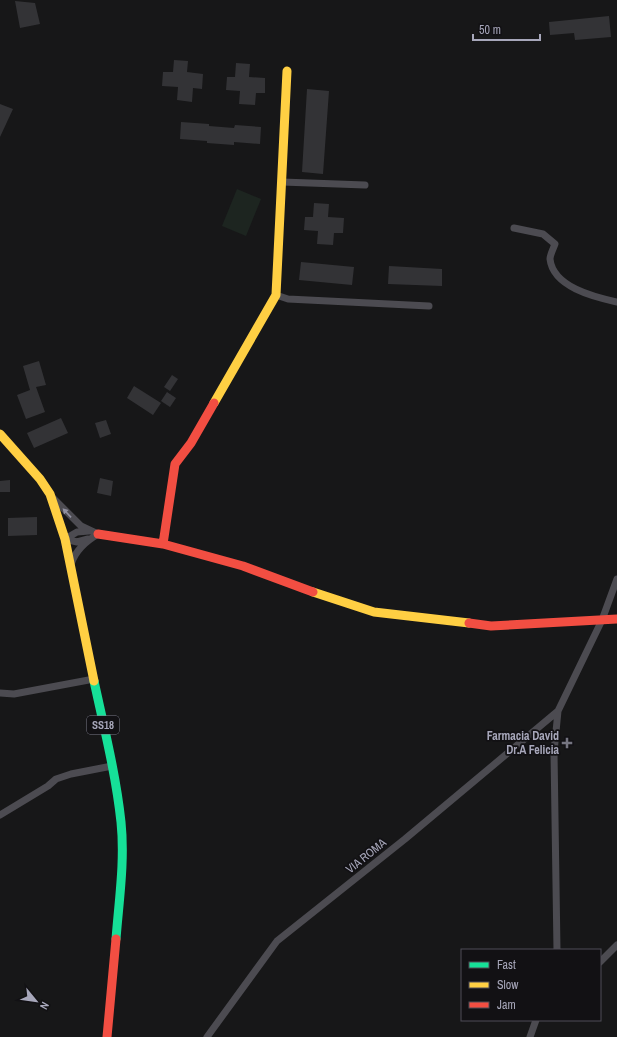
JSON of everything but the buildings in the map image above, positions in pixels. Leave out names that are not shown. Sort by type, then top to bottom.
[{"type":"street","points":[[163,544],[175,464],[191,443],[276,295],[287,71]]},
{"type":"street","points":[[282,182],[365,185]]},
{"type":"street","points":[[514,228],[543,234],[555,244],[550,258],[554,274],[565,284],[596,297],[617,302]]},
{"type":"street","points":[[276,295],[288,299],[429,306]]},
{"type":"street","name":"SS18","points":[[0,434],[40,480],[50,494],[65,539],[112,766],[121,823],[122,853],[121,884],[107,1037]]},
{"type":"street","points":[[50,494],[74,521],[93,534]]},
{"type":"street","points":[[65,539],[77,532],[163,544],[243,566],[329,598],[374,612],[490,626],[617,619]]},
{"type":"street","points":[[71,566],[79,548],[93,534]]},
{"type":"street","points":[[558,949],[554,752],[558,711],[602,620],[617,579]]},
{"type":"street","points":[[0,693],[14,694],[94,679]]},
{"type":"street","name":"VIA ROMA","points":[[208,1037],[277,941],[405,839],[558,711]]},
{"type":"street","points":[[0,814],[48,786],[56,779],[71,774],[112,766]]},
{"type":"street","points":[[601,961],[617,945]]},
{"type":"street","points":[[530,1037],[536,1021]]},
{"type":"shaded area","points":[[237,189],[261,199],[246,236],[222,226]]},
{"type":"traffic: fast","points":[[94,681],[113,769],[121,822],[122,866],[116,939]]},
{"type":"traffic: slow","points":[[214,403],[276,295],[287,71]]},
{"type":"traffic: slow","points":[[0,434],[40,479],[50,494],[65,539],[94,681]]},
{"type":"traffic: slow","points":[[313,592],[374,612],[469,623]]},
{"type":"traffic: jam","points":[[163,544],[175,464],[191,443],[214,403]]},
{"type":"traffic: jam","points":[[98,534],[163,544],[243,566],[313,592]]},
{"type":"traffic: jam","points":[[469,623],[491,626],[617,619]]},
{"type":"traffic: jam","points":[[107,1037],[116,939]]},
{"type":"place","name":"Farmacia David Dr.A Felicia","points":[[567,743]]}]
